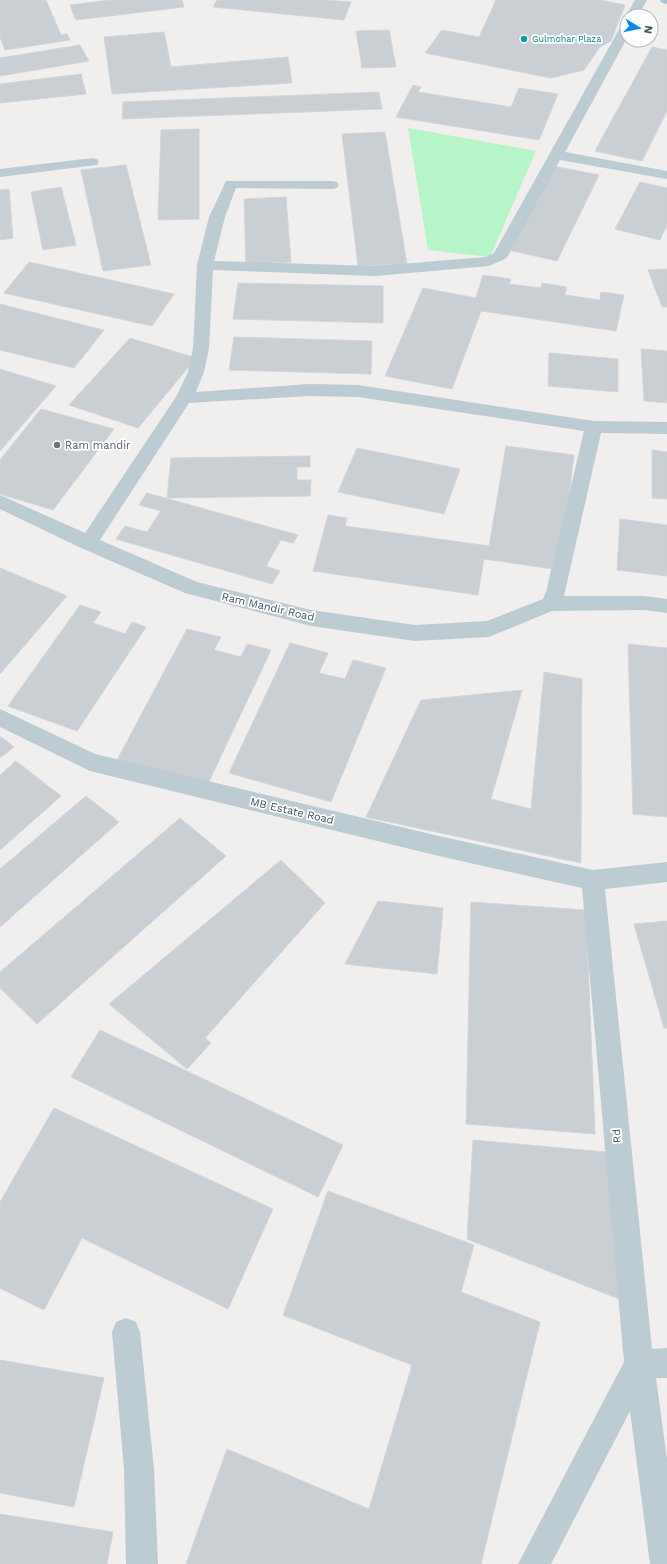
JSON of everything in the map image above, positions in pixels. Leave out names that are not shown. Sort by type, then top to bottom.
[{"type":"street","points":[[206,265],[375,271],[495,259],[500,256],[619,41]]},
{"type":"street","points":[[556,155],[667,175]]},
{"type":"street","points":[[0,173],[92,162]]},
{"type":"street","points":[[88,543],[184,398],[196,372],[201,348],[206,265],[216,217],[231,184],[332,185]]},
{"type":"street","points":[[184,398],[309,390],[358,391],[594,427],[667,428]]},
{"type":"street","points":[[594,427],[556,592],[550,604],[644,603],[667,606]]},
{"type":"street","name":"Ram Mandir Road","points":[[0,501],[88,543],[192,588],[310,618],[415,633],[489,629],[550,604]]},
{"type":"street","name":"MB Estate Road","points":[[0,717],[90,762],[439,846],[593,880],[667,872]]},
{"type":"street","name":"Rd","points":[[593,880],[653,1363],[666,1564]]},
{"type":"street","points":[[126,1332],[139,1469],[142,1564]]},
{"type":"street","points":[[534,1564],[653,1363]]},
{"type":"green space","points":[[408,128],[536,151],[490,257],[428,250]]},
{"type":"building","points":[[0,0],[46,0],[61,35],[67,34],[70,40],[5,50],[0,37]]},
{"type":"building","points":[[110,0],[182,0],[184,7],[76,20],[70,5]]},
{"type":"building","points":[[217,0],[325,0],[351,2],[344,20],[213,7]]},
{"type":"building","name":"Gulmohar Plaza","points":[[496,0],[601,0],[625,5],[624,8],[619,8],[619,20],[611,41],[600,47],[584,70],[551,78],[425,53],[442,30],[479,37]]},
{"type":"building","points":[[389,30],[396,67],[362,68],[356,31]]},
{"type":"building","points":[[164,32],[171,67],[288,57],[292,83],[112,94],[104,37]]},
{"type":"building","points":[[80,45],[89,61],[0,76],[0,58]]},
{"type":"building","points":[[651,48],[667,50],[667,111],[642,161],[595,151]]},
{"type":"building","points":[[81,74],[86,94],[0,103],[0,84]]},
{"type":"building","points":[[413,85],[421,87],[418,92],[511,107],[519,88],[558,94],[539,140],[396,117]]},
{"type":"building","points":[[379,92],[382,109],[122,119],[123,102]]},
{"type":"building","points":[[199,129],[199,219],[158,220],[161,130]]},
{"type":"building","points":[[385,132],[407,264],[358,266],[342,134]]},
{"type":"building","points":[[126,165],[151,265],[103,271],[81,170]]},
{"type":"building","points":[[553,166],[599,175],[557,261],[508,250]]},
{"type":"building","points":[[640,182],[667,188],[667,225],[660,240],[615,229]]},
{"type":"building","points":[[61,187],[76,245],[43,250],[31,192]]},
{"type":"building","points":[[9,189],[13,238],[0,240],[0,190]]},
{"type":"building","points":[[286,197],[291,262],[246,264],[244,199]]},
{"type":"building","points":[[29,262],[174,294],[152,326],[4,293]]},
{"type":"building","points":[[667,269],[667,307],[662,307],[648,270]]},
{"type":"building","points":[[483,275],[511,279],[509,284],[541,288],[542,283],[567,287],[565,295],[600,300],[601,292],[624,295],[616,331],[481,311],[452,389],[385,376],[423,288],[476,298]]},
{"type":"building","points":[[238,283],[383,286],[383,323],[233,319]]},
{"type":"building","points":[[0,304],[104,330],[74,368],[0,350]]},
{"type":"building","points":[[234,337],[372,341],[371,374],[229,370]]},
{"type":"building","points":[[130,338],[196,358],[138,428],[69,405]]},
{"type":"building","points":[[641,349],[667,351],[667,403],[644,401]]},
{"type":"building","points":[[549,353],[618,359],[618,392],[548,386]]},
{"type":"building","points":[[0,369],[56,386],[0,451]]},
{"type":"building","name":"Ram mandir","points":[[41,409],[114,429],[53,510],[0,494],[0,460]]},
{"type":"building","points":[[506,446],[574,455],[560,570],[484,559],[478,595],[313,571],[328,515],[347,518],[345,526],[489,546]]},
{"type":"building","points":[[357,448],[460,469],[444,514],[338,492]]},
{"type":"building","points":[[652,450],[667,452],[667,499],[652,498]]},
{"type":"building","points":[[310,456],[310,467],[297,467],[297,480],[311,480],[310,496],[167,498],[171,458]]},
{"type":"building","points":[[147,493],[298,535],[293,543],[281,540],[266,566],[280,571],[272,584],[116,539],[125,526],[147,532],[161,511],[139,505]]},
{"type":"building","points":[[620,519],[667,525],[667,576],[617,570]]},
{"type":"building","points":[[0,568],[67,596],[0,674]]},
{"type":"building","points":[[80,605],[101,612],[93,623],[125,634],[132,622],[146,627],[77,731],[8,706]]},
{"type":"building","points":[[187,629],[221,637],[214,650],[241,657],[247,644],[271,650],[207,786],[117,760]]},
{"type":"building","points":[[290,643],[328,653],[319,673],[345,679],[353,660],[386,668],[331,802],[229,773]]},
{"type":"building","points":[[628,644],[667,648],[667,817],[633,814]]},
{"type":"building","points":[[544,672],[582,679],[581,863],[366,817],[421,700],[522,690],[491,799],[531,809]]},
{"type":"building","points":[[0,736],[14,747],[0,758]]},
{"type":"building","points":[[16,761],[61,796],[0,850],[0,775]]},
{"type":"building","points":[[86,796],[119,822],[0,927],[0,869]]},
{"type":"building","points":[[180,818],[226,856],[37,1024],[0,988],[0,972]]},
{"type":"building","points":[[281,860],[325,903],[205,1038],[211,1043],[187,1069],[109,1004]]},
{"type":"building","points":[[378,901],[443,908],[437,974],[345,964]]},
{"type":"building","points":[[471,902],[586,910],[595,1134],[466,1124]]},
{"type":"building","points":[[667,921],[667,1028],[664,1028],[634,924]]},
{"type":"building","points":[[100,1030],[343,1145],[318,1197],[71,1077]]},
{"type":"building","points":[[54,1108],[273,1209],[228,1309],[82,1238],[44,1310],[0,1288],[0,1202]]},
{"type":"building","points":[[473,1140],[617,1153],[624,1301],[467,1239]]},
{"type":"building","points":[[328,1191],[474,1245],[461,1292],[540,1322],[481,1564],[186,1564],[227,1449],[369,1509],[412,1365],[283,1315]]},
{"type":"building","points":[[0,1360],[104,1378],[74,1507],[0,1493]]},
{"type":"building","points":[[0,1514],[113,1532],[107,1564],[0,1564]]},
{"type":"place","name":"Gulmohar Plaza","points":[[524,39]]},
{"type":"place","name":"Ram mandir","points":[[57,445]]}]
